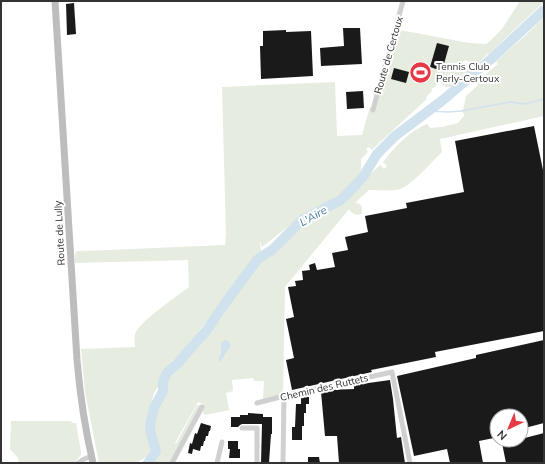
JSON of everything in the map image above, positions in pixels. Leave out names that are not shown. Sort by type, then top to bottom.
[{"type":"main road","name":"Route de Lully","points":[[55,1],[76,360],[92,459]]},
{"type":"street","name":"Route de Certoux","points":[[373,110],[403,1]]},
{"type":"street","name":"Chemin des Ruttets","points":[[257,403],[392,372],[410,463]]},
{"type":"street","points":[[283,463],[284,396]]},
{"type":"street","points":[[172,463],[202,408]]},
{"type":"street","points":[[242,428],[257,428],[257,463]]},
{"type":"street","points":[[217,463],[222,442]]},
{"type":"street","points":[[78,463],[84,459],[92,459]]},
{"type":"shaded area","points":[[520,1],[544,2],[489,54],[488,53],[475,67],[470,62],[465,60],[457,67],[458,69],[466,63],[473,70],[462,80],[454,86],[445,87],[441,84],[445,80],[443,79],[431,90],[432,91],[426,97],[427,99],[372,150],[369,147],[366,149],[368,152],[361,159],[361,170],[359,176],[338,198],[304,214],[262,247],[260,241],[261,249],[259,255],[199,331],[192,344],[177,359],[173,360],[163,372],[160,384],[154,393],[148,416],[148,432],[150,434],[151,449],[146,457],[136,463],[99,463],[85,392],[81,349],[135,347],[135,334],[143,323],[189,287],[188,260],[75,263],[75,254],[77,251],[225,245],[222,87],[335,82],[337,136],[362,135],[370,107],[376,109],[398,29],[469,43],[486,44],[502,29]]},
{"type":"shaded area","points":[[544,17],[544,116],[440,139],[442,152],[421,174],[403,188],[397,190],[369,190],[355,203],[360,204],[362,214],[354,214],[349,209],[285,287],[283,395],[263,400],[264,381],[254,381],[253,378],[232,380],[233,391],[226,393],[229,410],[205,415],[202,410],[204,405],[198,402],[175,443],[176,444],[197,405],[200,405],[200,407],[170,463],[153,463],[161,450],[156,442],[153,431],[153,422],[157,407],[165,391],[171,373],[207,335],[223,315],[251,274],[264,259],[274,252],[303,221],[335,207],[348,198],[380,165],[384,169],[387,166],[383,162],[397,145],[414,131],[427,124],[430,128],[458,123],[464,116],[463,111],[466,96],[478,85],[475,81],[498,64],[496,62]]},
{"type":"shaded area","points":[[11,421],[71,421],[72,423],[76,423],[81,455],[74,463],[19,462],[18,458],[10,449]]},
{"type":"water","points":[[226,340],[231,345],[220,362],[219,358],[221,354],[221,344]]},
{"type":"building","points":[[74,3],[76,34],[67,35],[66,4]]},
{"type":"building","points":[[343,28],[360,28],[362,64],[321,66],[320,48],[344,46]]},
{"type":"building","points":[[286,30],[286,32],[311,31],[313,76],[261,79],[260,46],[263,46],[263,31]]},
{"type":"building","points":[[437,43],[449,46],[442,71],[430,67]]},
{"type":"building","points":[[394,68],[409,72],[406,83],[391,79]]},
{"type":"building","points":[[363,91],[364,108],[347,109],[346,92]]},
{"type":"building","points":[[534,126],[544,175],[544,331],[435,352],[436,357],[371,370],[372,372],[292,390],[286,360],[294,358],[286,319],[294,317],[288,287],[296,286],[295,281],[303,280],[302,271],[310,270],[309,265],[315,263],[317,270],[335,267],[332,253],[348,250],[345,237],[368,232],[365,216],[407,208],[406,203],[464,192],[455,141]]},
{"type":"building","points":[[544,340],[544,423],[529,427],[529,408],[489,408],[489,439],[479,441],[483,463],[450,463],[447,449],[414,456],[397,376],[476,358],[476,355]]},
{"type":"building","points":[[390,380],[397,438],[401,437],[405,463],[339,463],[337,436],[325,436],[321,392],[328,390],[354,389],[354,385]]},
{"type":"building","points":[[301,397],[309,397],[309,404],[306,404],[306,413],[304,413],[302,440],[292,440],[292,427],[295,427],[296,404],[301,404]]},
{"type":"building","points":[[248,413],[263,414],[263,417],[272,417],[269,463],[261,463],[262,424],[242,424],[238,427],[231,427],[231,417],[240,417],[240,415],[248,415]]},
{"type":"building","points":[[201,423],[211,426],[208,436],[206,436],[200,451],[193,449],[192,454],[188,453],[190,443],[192,444],[195,433],[197,434]]},
{"type":"building","points":[[544,433],[544,463],[506,463],[503,448],[529,448],[529,437]]},
{"type":"building","points":[[228,441],[238,441],[240,458],[229,458],[230,449],[228,449]]},
{"type":"building","points":[[308,457],[319,457],[320,463],[308,463]]},
{"type":"waterway","name":"L'Aire","points":[[148,463],[156,451],[150,426],[154,408],[163,391],[163,382],[166,374],[177,364],[206,331],[257,260],[272,250],[302,220],[341,200],[363,177],[377,154],[395,136],[443,100],[490,60],[544,10]]},
{"type":"waterway","points":[[429,111],[461,111],[510,102],[525,104],[544,99]]},
{"type":"place","name":"Tennis Club Perly-Certoux","points":[[421,72]]}]
